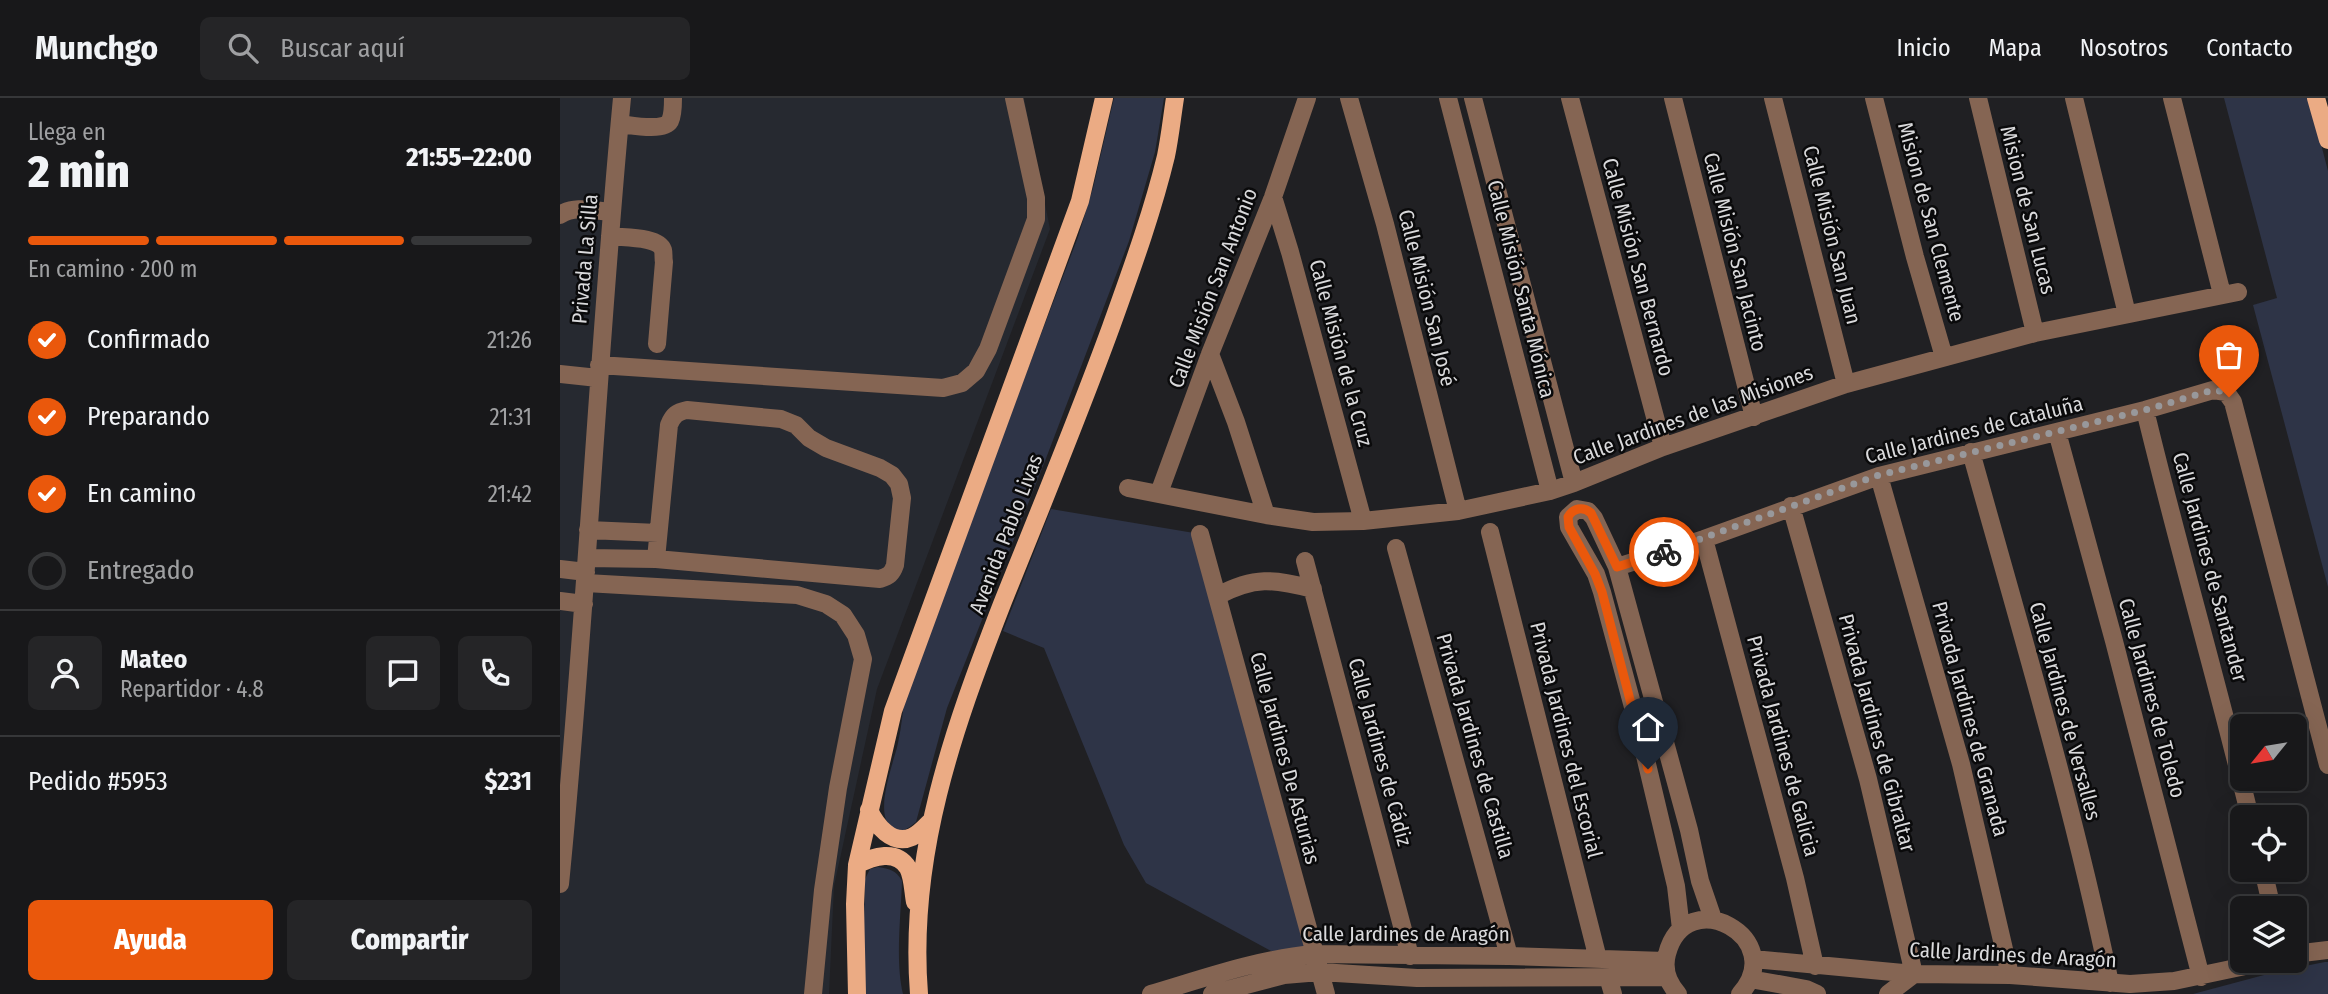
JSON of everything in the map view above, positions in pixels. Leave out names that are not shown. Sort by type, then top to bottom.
[{"type":"main road","points":[[857,994],[855,904],[858,865],[892,711],[1080,201],[1104,98]]},
{"type":"main road","name":"Avenida Pablo Livas","points":[[919,994],[916,963],[918,919],[930,822],[954,734],[1137,254],[1167,153],[1174,98]]},
{"type":"main road","points":[[2316,98],[2328,140]]},
{"type":"main road","points":[[869,810],[875,823],[886,833],[900,838],[912,837],[930,822]]},
{"type":"main road","points":[[858,865],[869,858],[882,855],[898,858],[909,869],[918,919]]},
{"type":"street","name":"Privada La Silla","points":[[560,884],[564,797],[584,604],[599,372],[622,98]]},
{"type":"street","points":[[620,124],[665,126],[670,122],[673,98]]},
{"type":"street","points":[[560,374],[599,372],[943,388],[962,383],[976,370],[989,349],[1036,219],[1036,198],[1014,98]]},
{"type":"street","name":"Calle Misión San Antonio","points":[[1159,494],[1210,354],[1273,197],[1307,98]]},
{"type":"street","name":"Calle Misión San José","points":[[1349,98],[1385,224],[1458,511]]},
{"type":"street","name":"Calle Misión Santa Mónica","points":[[1448,98],[1550,491]]},
{"type":"street","name":"Calle Misión Santa Mónica","points":[[1473,98],[1574,483]]},
{"type":"street","name":"Calle Misión San Bernardo","points":[[1570,98],[1663,447]]},
{"type":"street","name":"Calle Misión San Jacinto","points":[[1672,98],[1754,417]]},
{"type":"street","name":"Calle Misión San Juan","points":[[1773,98],[1846,384]]},
{"type":"street","name":"Mision de San Clemente","points":[[1874,98],[1944,357]]},
{"type":"street","name":"Mision de San Lucas","points":[[1978,98],[2035,333]]},
{"type":"street","points":[[2074,98],[2127,314]]},
{"type":"street","name":"Calle Jardines de las Misiones","points":[[1128,488],[1313,522],[1363,521],[1458,511],[1550,491],[1663,447],[1846,384],[2035,333],[2230,293],[2172,98]]},
{"type":"street","points":[[1475,201],[1499,195]]},
{"type":"street","name":"Calle Misión de la Cruz","points":[[1273,197],[1363,521]]},
{"type":"street","points":[[560,215],[575,209],[612,212]]},
{"type":"street","points":[[610,236],[651,240],[663,250],[657,344]]},
{"type":"street","points":[[1210,354],[1236,422],[1266,515]]},
{"type":"street","name":"Calle Jardines de Cataluña","points":[[1617,567],[1704,539],[1879,475],[2145,410],[2213,390],[2226,392],[2233,402],[2328,765]]},
{"type":"street","name":"Calle Jardines de Santander","points":[[2145,410],[2247,805]]},
{"type":"street","points":[[586,571],[656,559],[880,579],[892,572],[895,565],[902,498],[899,484],[892,475],[880,468],[826,448],[809,438],[796,425],[781,419],[679,411],[672,417],[669,425],[656,559]]},
{"type":"street","name":"Calle Jardines de Toledo","points":[[2057,432],[2118,653],[2201,976]]},
{"type":"street","name":"Calle Jardines de Versalles","points":[[1970,452],[2066,799],[2098,921],[2110,983]]},
{"type":"street","name":"Privada Jardines de Granada","points":[[1879,475],[1961,764],[2010,975]]},
{"type":"street","name":"Privada Jardines de Gibraltar","points":[[1791,506],[1868,779],[1914,974]]},
{"type":"street","points":[[1681,929],[1676,886],[1602,592],[1591,564],[1569,527],[1568,517],[1571,512],[1582,508],[1591,513],[1617,567],[1689,830],[1700,881],[1713,919]]},
{"type":"street","points":[[588,530],[658,533]]},
{"type":"street","name":"Privada Jardines del Escorial","points":[[1490,532],[1598,959]]},
{"type":"street","name":"Calle Jardines De Asturias","points":[[1200,534],[1326,994]]},
{"type":"street","name":"Privada Jardines de Galicia","points":[[1704,539],[1795,878],[1815,966]]},
{"type":"street","name":"Privada Jardines de Castilla","points":[[1396,548],[1509,956]]},
{"type":"street","name":"Calle Jardines de Cádiz","points":[[1305,561],[1410,956]]},
{"type":"street","points":[[560,569],[797,594],[826,604],[843,615],[856,635],[863,659],[836,801],[823,890],[813,994]]},
{"type":"street","points":[[1217,596],[1238,585],[1262,580],[1283,581],[1313,589]]},
{"type":"street","points":[[560,601],[584,604]]},
{"type":"street","points":[[1678,994],[1666,969],[1670,943],[1681,929],[1696,921],[1713,919],[1727,923],[1740,932],[1749,944],[1753,959],[1745,987],[1806,989],[1817,994]]},
{"type":"street","points":[[2307,952],[2328,950]]},
{"type":"street","name":"Calle Jardines de Aragón","points":[[1151,994],[1232,969],[1314,954],[1598,959],[1666,969]]},
{"type":"street","name":"Calle Jardines de Aragón","points":[[1753,959],[1914,974],[2010,975],[2110,983],[2172,981],[2230,970]]},
{"type":"street","name":"Calle Jardines de Aragón","points":[[1212,994],[1232,991],[1284,975],[1320,972],[1419,986],[1611,986],[1666,969]]},
{"type":"street","points":[[1888,994],[1914,974]]},
{"type":"shaded area","points":[[560,98],[1024,98],[1050,229],[877,689],[834,886],[829,994],[560,994]]},
{"type":"shaded area","points":[[1114,98],[1164,98],[1155,152],[1129,241],[947,708],[916,822],[904,830],[896,830],[888,824],[884,803],[906,689],[1078,237],[1093,188]]},
{"type":"shaded area","points":[[2224,98],[2309,98],[2328,171],[2328,587],[2253,305],[2277,298]]},
{"type":"shaded area","points":[[1051,509],[1200,534],[1314,954],[1284,958],[1146,883],[1124,845],[1044,648],[1003,631]]},
{"type":"shaded area","points":[[878,867],[892,871],[902,881],[899,953],[903,994],[862,994],[865,879],[870,869]]},
{"type":"shaded area","points":[[2328,962],[2328,994],[2193,994],[2272,973],[2307,973],[2307,966]]},
{"type":"way so far","points":[[1664,552],[1879,475],[2145,410],[2213,390],[2226,392],[2229,397]]},
{"type":"route","points":[[1648,769],[1602,592],[1586,554],[1569,527],[1568,517],[1571,512],[1582,508],[1591,513],[1617,567],[1664,552]]}]
